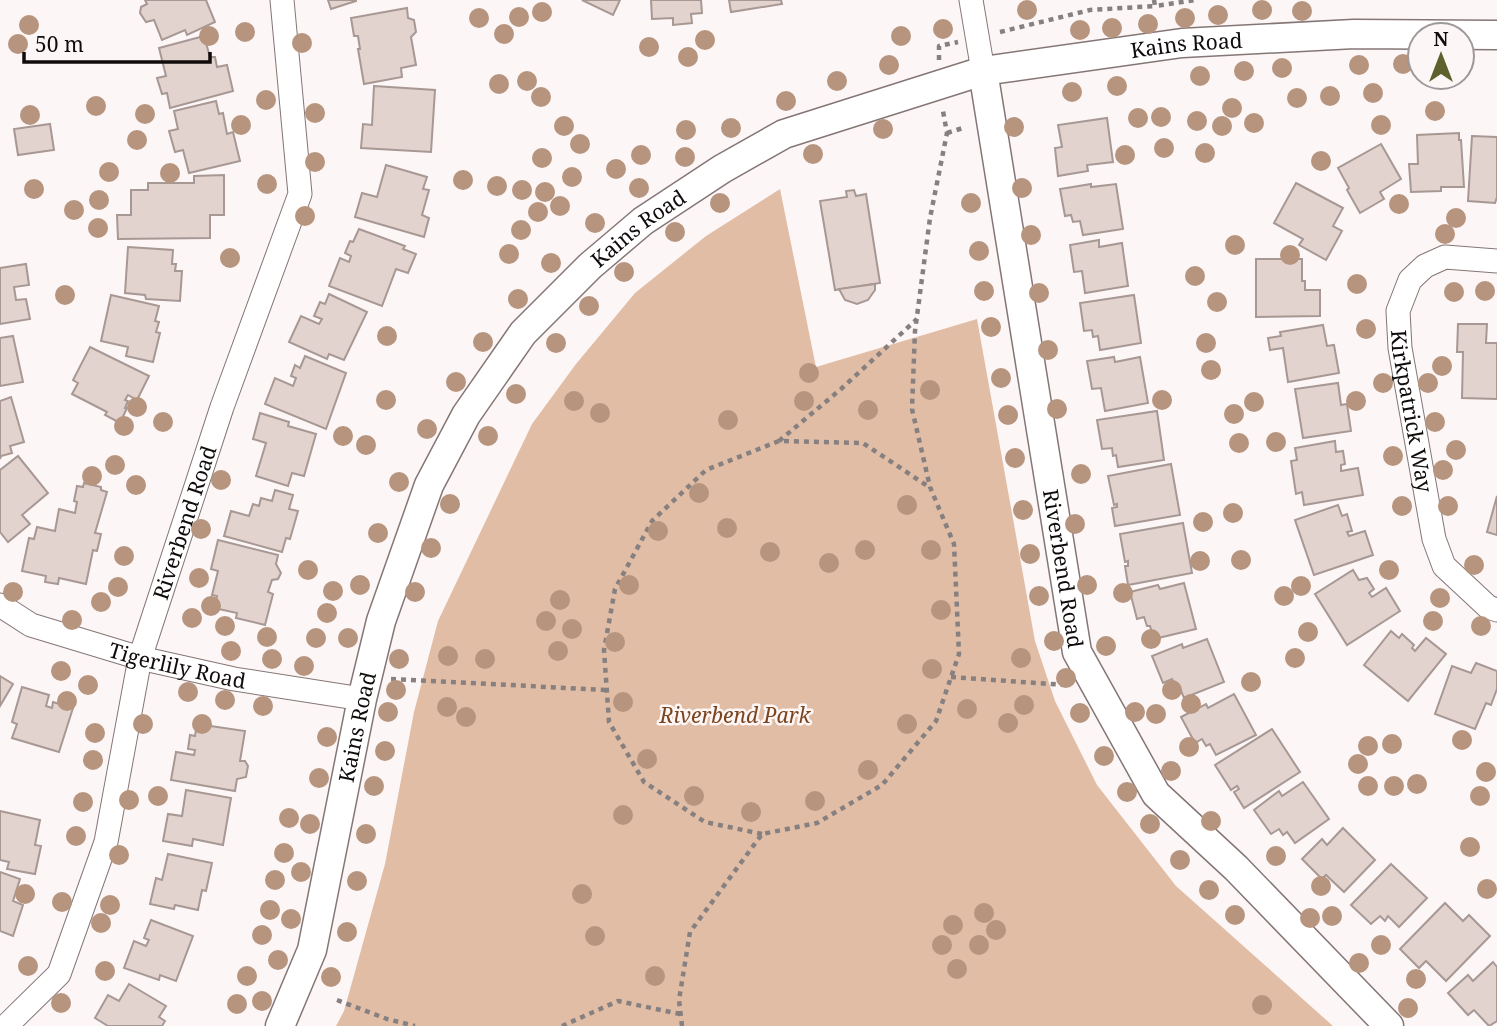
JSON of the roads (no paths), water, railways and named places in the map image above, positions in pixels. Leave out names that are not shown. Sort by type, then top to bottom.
[{"type":"street","name":"Riverbend Road","points":[[6,1026],[60,974],[106,842],[141,658],[222,407],[300,194],[282,0]]},
{"type":"street","name":"Riverbend Road","points":[[971,0],[1077,652],[1156,794],[1236,868],[1389,1026]]},
{"type":"street","name":"Kains Road","points":[[280,1026],[312,950],[365,687],[381,621],[429,485],[466,415],[523,333],[590,266],[643,221],[722,169],[784,134],[982,71],[1182,43],[1354,34],[1497,35]]},
{"type":"street","name":"Kirkpatrick Way","points":[[1497,261],[1445,257],[1425,266],[1410,281],[1398,311],[1400,348],[1434,539],[1444,566],[1488,607],[1497,610]]},
{"type":"street","name":"Tigerlily Road","points":[[0,605],[31,625],[141,658],[234,679],[365,687]]},
{"type":"park label","name":"Riverbend Park","points":[[735,715]]}]
